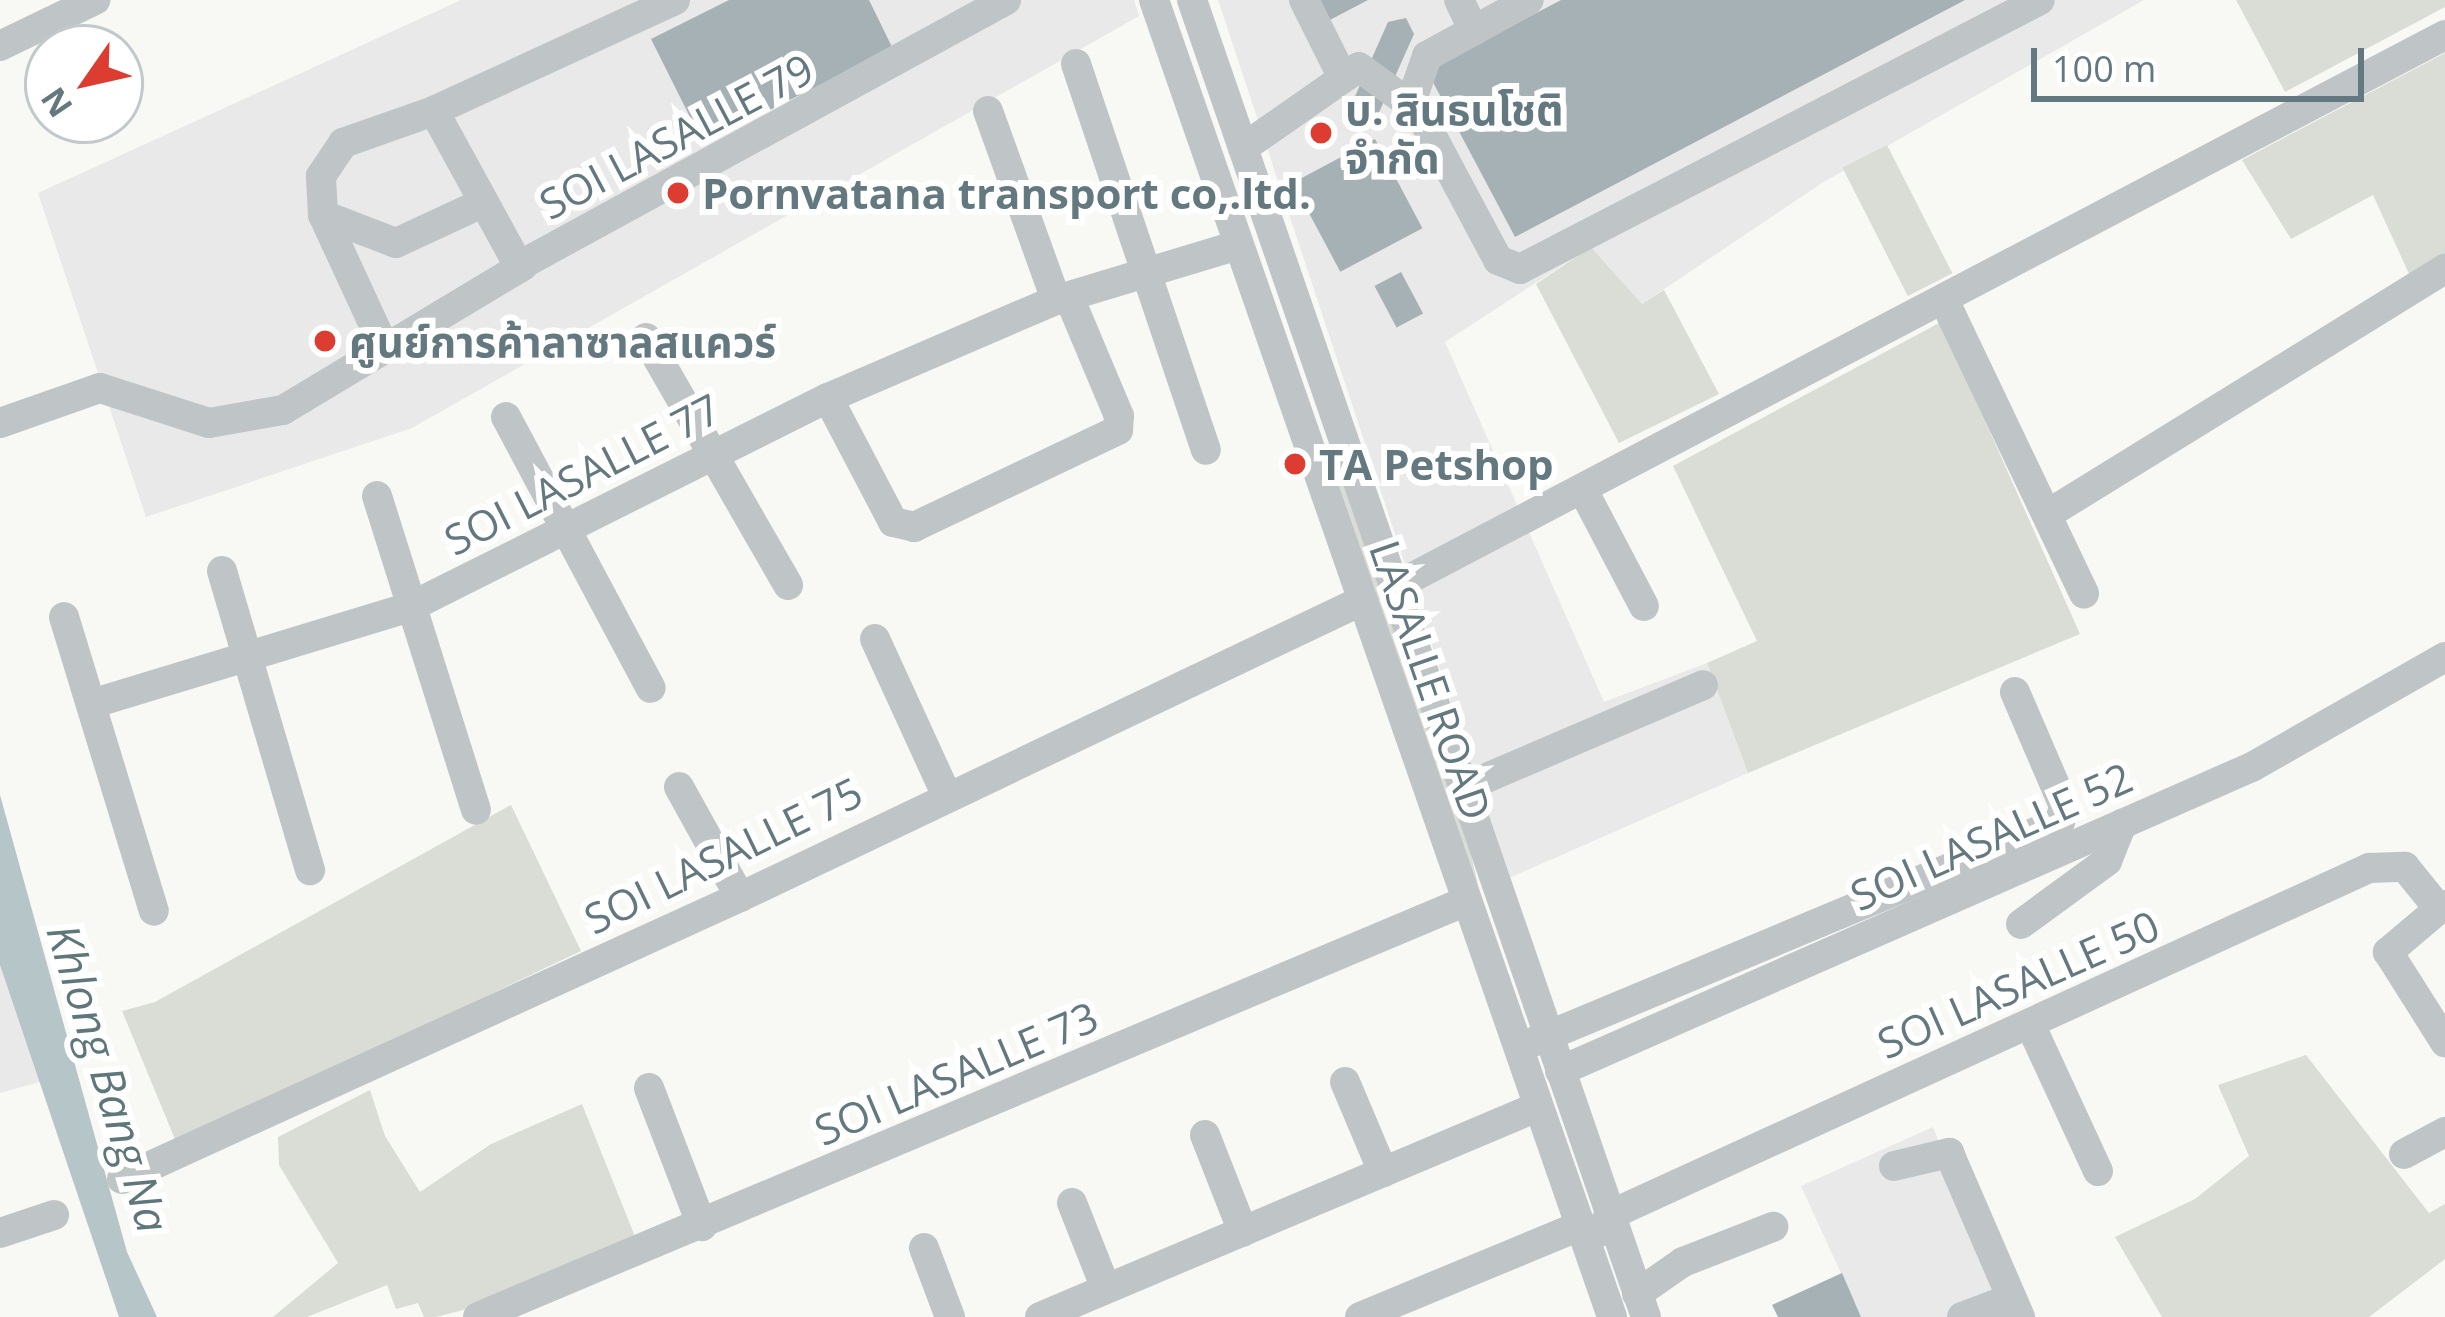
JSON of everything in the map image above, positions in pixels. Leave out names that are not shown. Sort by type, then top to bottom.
[{"type":"street","points":[[0,46],[95,0]]},
{"type":"street","points":[[385,349],[323,215],[321,176],[330,155],[343,143],[434,111],[675,0]]},
{"type":"street","name":"SOI LASALLE 79","points":[[434,111],[482,203],[523,266],[1006,0]]},
{"type":"street","name":"LASALLE ROAD","points":[[1154,0],[1359,602],[1612,1317]]},
{"type":"street","points":[[1177,0],[1219,132],[1203,129],[1193,115]]},
{"type":"street","name":"LASALLE ROAD","points":[[1192,0],[1610,1215],[1635,1309]]},
{"type":"street","points":[[1304,0],[1341,74]]},
{"type":"street","points":[[1459,0],[1474,31]]},
{"type":"street","points":[[1411,102],[1427,56],[1529,0]]},
{"type":"street","points":[[1243,148],[1341,74],[1359,67],[1411,102],[1498,260],[1520,269],[2040,0]]},
{"type":"street","points":[[1394,587],[1945,302],[2445,34]]},
{"type":"street","points":[[1076,64],[1206,450]]},
{"type":"street","points":[[828,398],[893,522],[914,527],[1118,430],[1120,416],[1062,299],[988,111]]},
{"type":"street","points":[[1255,184],[1249,167],[1238,163],[1231,170],[1316,438],[1313,466]]},
{"type":"street","points":[[323,215],[396,243],[482,203]]},
{"type":"street","name":"SOI LASALLE 77","points":[[91,704],[410,607],[828,398],[1062,299],[1238,245]]},
{"type":"street","points":[[0,423],[100,388],[209,423],[283,410],[523,266]]},
{"type":"street","points":[[2048,514],[2445,268]]},
{"type":"street","points":[[1945,302],[2084,594]]},
{"type":"street","points":[[646,338],[788,585]]},
{"type":"street","points":[[506,417],[651,688]]},
{"type":"street","points":[[1583,490],[1644,606]]},
{"type":"street","points":[[377,496],[476,810]]},
{"type":"street","points":[[222,571],[310,870]]},
{"type":"street","name":"SOI LASALLE 75","points":[[122,1179],[740,898],[946,794],[1359,602]]},
{"type":"street","points":[[64,617],[154,911]]},
{"type":"street","points":[[875,638],[946,794]]},
{"type":"street","name":"SOI LASALLE 52","points":[[1555,1056],[2122,824],[2311,738],[2445,657]]},
{"type":"street","points":[[1463,788],[1703,685]]},
{"type":"street","points":[[1555,1056],[2060,822],[2064,806],[2015,692]]},
{"type":"street","points":[[679,787],[740,898]]},
{"type":"street","points":[[2021,924],[2107,861],[2122,824]]},
{"type":"street","name":"SOI LASALLE 50","points":[[1610,1215],[2385,862],[2405,867],[2442,907]]},
{"type":"street","points":[[1490,868],[1526,1020],[1508,1029]]},
{"type":"street","name":"SOI LASALLE 73","points":[[478,1317],[1465,902]]},
{"type":"street","points":[[2442,907],[2387,952],[2445,1042]]},
{"type":"street","points":[[2030,1024],[2098,1171]]},
{"type":"street","points":[[1508,1029],[1555,1056]]},
{"type":"street","points":[[1555,1056],[1548,1082],[1584,1196],[1568,1192]]},
{"type":"street","points":[[1345,1082],[1383,1172]]},
{"type":"street","points":[[649,1088],[703,1226]]},
{"type":"street","points":[[1040,1317],[1537,1107]]},
{"type":"street","points":[[2404,1154],[2445,1132]]},
{"type":"street","points":[[1205,1135],[1243,1232]]},
{"type":"street","points":[[1894,1166],[1949,1153],[2016,1307],[1962,1317]]},
{"type":"street","points":[[1072,1203],[1106,1289]]},
{"type":"street","points":[[0,1231],[53,1215]]},
{"type":"street","points":[[1360,1317],[1580,1226]]},
{"type":"street","points":[[1635,1309],[1683,1262],[1773,1228]]},
{"type":"street","points":[[924,1248],[950,1317]]},
{"type":"shaded area","name":"ศูนย์การค้าลาซาลสแควร์","points":[[461,0],[1134,0],[1139,16],[412,428],[146,517],[38,193]]},
{"type":"shaded area","points":[[1218,0],[2144,0],[1822,183],[1642,304],[1591,247],[1445,342],[1604,702],[1707,663],[1748,773],[1509,878]]},
{"type":"shaded area","points":[[2236,0],[2445,0],[2445,7],[2285,92]]},
{"type":"shaded area","points":[[2445,53],[2445,255],[2410,276],[2373,195],[2291,239],[2242,160]]},
{"type":"shaded area","points":[[1887,145],[1952,273],[1908,296],[1842,168]]},
{"type":"shaded area","points":[[1591,247],[1642,304],[1664,290],[1719,394],[1619,443],[1536,284]]},
{"type":"shaded area","points":[[1941,322],[2080,634],[1748,773],[1707,663],[1757,641],[1673,466]]},
{"type":"shaded area","points":[[1329,433],[1470,850],[1483,907],[1339,500]]},
{"type":"shaded area","points":[[0,795],[127,1252],[157,1317],[119,1317],[0,965]]},
{"type":"shaded area","points":[[511,805],[581,951],[177,1144],[122,1011],[155,1002]]},
{"type":"shaded area","points":[[0,965],[43,1081],[0,1093]]},
{"type":"shaded area","points":[[2306,1055],[2429,1213],[2445,1204],[2445,1259],[2369,1317],[2162,1317],[2115,1237],[2195,1199],[2249,1156],[2218,1085]]},
{"type":"shaded area","points":[[370,1090],[385,1136],[420,1192],[491,1144],[582,1104],[638,1244],[502,1300],[436,1317],[424,1317],[418,1303],[396,1309],[387,1285],[307,1317],[273,1317],[338,1263],[279,1165],[278,1137]]},
{"type":"shaded area","points":[[1933,1127],[2009,1317],[1861,1317],[1801,1186]]},
{"type":"building","points":[[729,0],[869,0],[893,49],[703,143],[651,39]]},
{"type":"building","points":[[1316,0],[1368,0],[1328,21]]},
{"type":"building","points":[[1561,0],[1965,0],[1515,237],[1427,71]]},
{"type":"building","points":[[1406,18],[1414,34],[1377,117],[1356,128],[1348,112],[1388,22]]},
{"type":"building","points":[[1375,139],[1422,228],[1340,272],[1293,183]]},
{"type":"building","points":[[1401,272],[1423,313],[1397,328],[1375,286]]},
{"type":"building","points":[[1842,1273],[1861,1317],[1778,1317],[1772,1305]]},
{"type":"place","name":"บ. สินธนโชติ จำกัด","points":[[1321,133]]},
{"type":"place","name":"Pornvatana transport co,.ltd.","points":[[678,193]]},
{"type":"place","name":"ศูนย์การค้าลาซาลสแควร์","points":[[325,341]]},
{"type":"place","name":"TA Petshop","points":[[1295,464]]},
{"type":"water label","name":"Khlong Bang Na","points":[[109,1078]]}]
